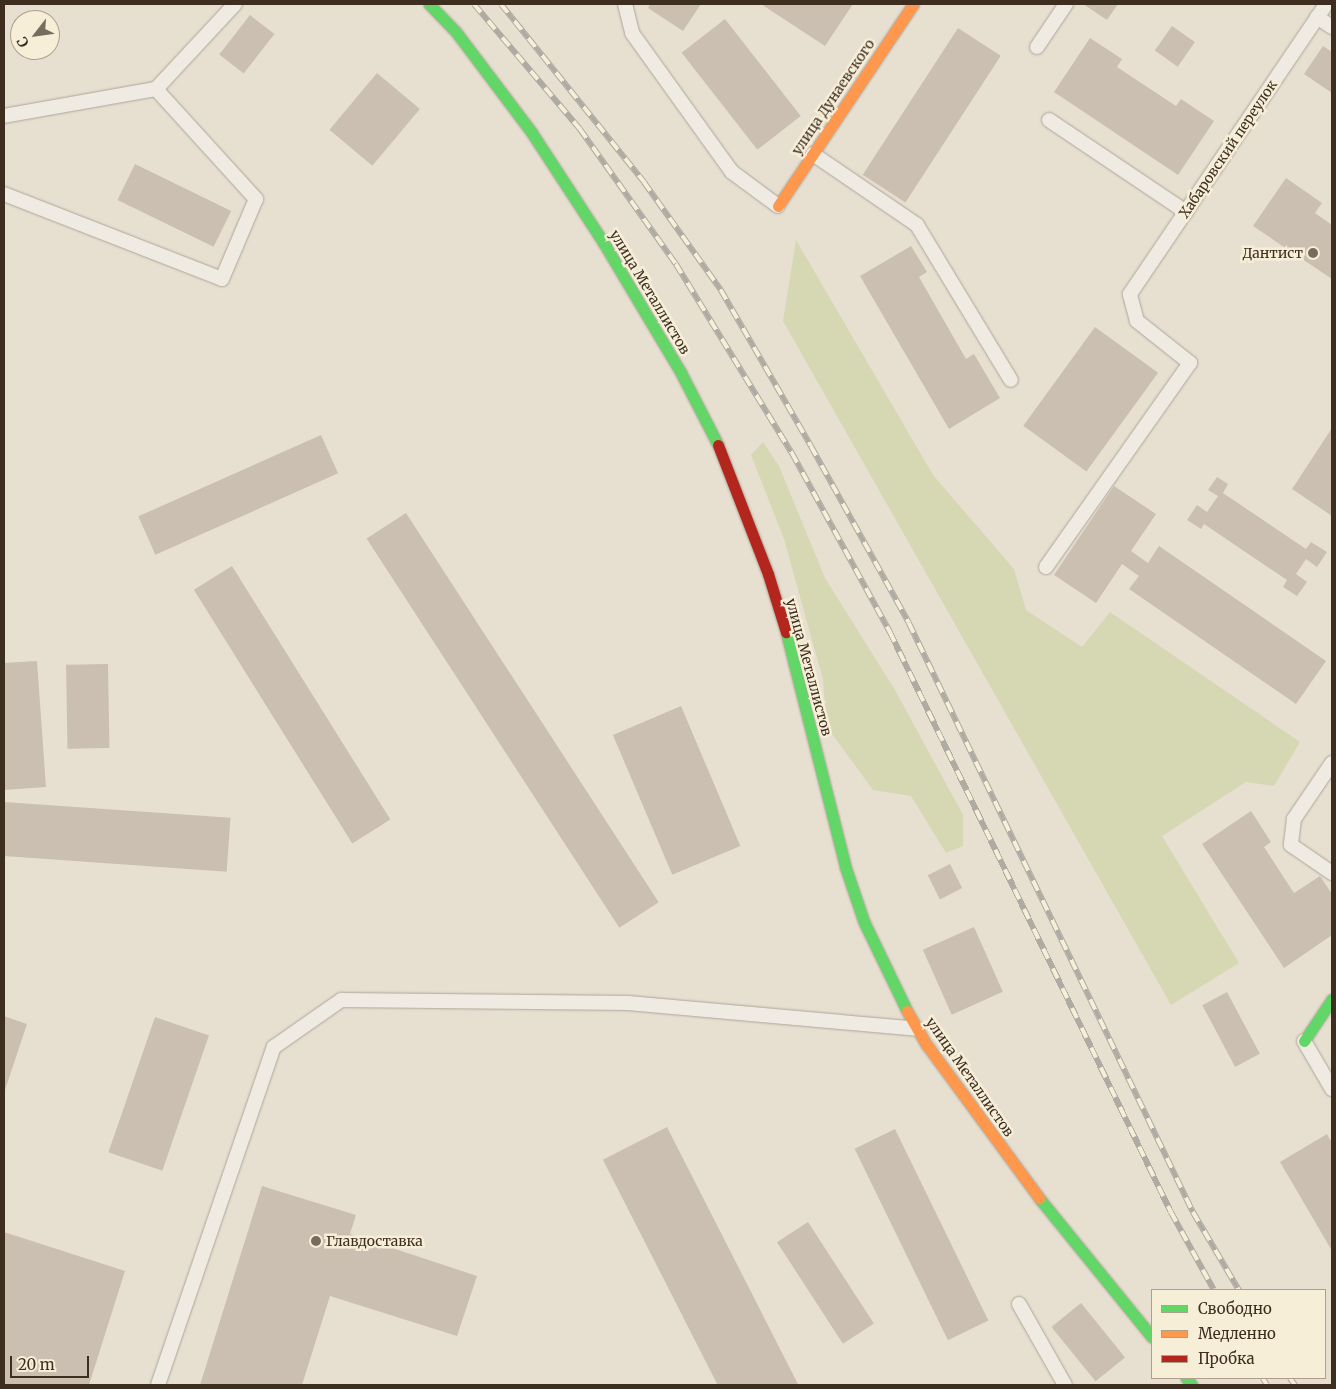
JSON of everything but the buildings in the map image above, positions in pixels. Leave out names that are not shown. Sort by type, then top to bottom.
[{"type":"main road","name":"улица Металлистов","points":[[429,4],[456,32],[532,133],[598,234],[681,373],[729,468],[768,574],[789,643],[845,866],[864,922],[916,1029],[974,1112],[1042,1203],[1151,1336]]},
{"type":"main road","name":"улица Дунаевского","points":[[778,206],[912,4]]},
{"type":"main road","points":[[1304,1041],[1332,999]]},
{"type":"lane","points":[[4,116],[156,89],[235,4]]},
{"type":"lane","points":[[625,4],[632,33],[732,172],[778,206]]},
{"type":"lane","points":[[1037,47],[1066,4]]},
{"type":"lane","name":"Хабаровский переулок","points":[[1046,567],[1190,363],[1137,321],[1130,294],[1326,4]]},
{"type":"lane","points":[[1317,17],[1332,27]]},
{"type":"lane","points":[[4,194],[222,279],[256,199],[156,89]]},
{"type":"lane","points":[[1049,120],[1186,212]]},
{"type":"lane","points":[[813,154],[917,225],[1010,380]]},
{"type":"lane","points":[[1332,763],[1294,819],[1291,845],[1332,873]]},
{"type":"lane","points":[[158,1385],[274,1047],[342,1000],[628,1003],[916,1029]]},
{"type":"lane","points":[[1304,1041],[1332,1090]]},
{"type":"lane","points":[[1019,1304],[1065,1385]]},
{"type":"green space","points":[[796,240],[933,475],[1014,569],[1026,610],[1082,647],[1110,612],[1300,742],[1274,786],[1246,782],[1162,836],[1239,963],[1171,1005],[783,321]]},
{"type":"green space","points":[[763,442],[779,466],[825,578],[895,690],[963,815],[963,846],[946,853],[911,796],[873,790],[827,727],[823,680],[784,539],[751,455]]},
{"type":"railway","points":[[474,4],[580,129],[676,264],[792,453],[890,632],[1171,1212],[1213,1289]]},
{"type":"railway","points":[[501,4],[644,182],[721,290],[811,446],[909,623],[1193,1212],[1238,1289]]},
{"type":"railway","points":[[1264,1379],[1267,1385]]},
{"type":"railway","points":[[1291,1379],[1295,1385]]},
{"type":"traffic: fast","points":[[429,4],[456,32],[532,133],[603,242],[681,373],[718,445]]},
{"type":"traffic: fast","points":[[786,632],[845,866],[864,922],[907,1011]]},
{"type":"traffic: fast","points":[[1304,1041],[1332,999]]},
{"type":"traffic: fast","points":[[1039,1198],[1151,1336]]},
{"type":"traffic: fast","points":[[1187,1379],[1192,1385]]},
{"type":"traffic: slow","points":[[778,206],[913,4]]},
{"type":"traffic: slow","points":[[907,1011],[926,1044],[1039,1198]]},
{"type":"traffic: jam","points":[[718,445],[768,574],[786,632]]},
{"type":"place","name":"Дантист","points":[[1313,253]]},
{"type":"place","name":"Главдоставка","points":[[316,1241]]}]
